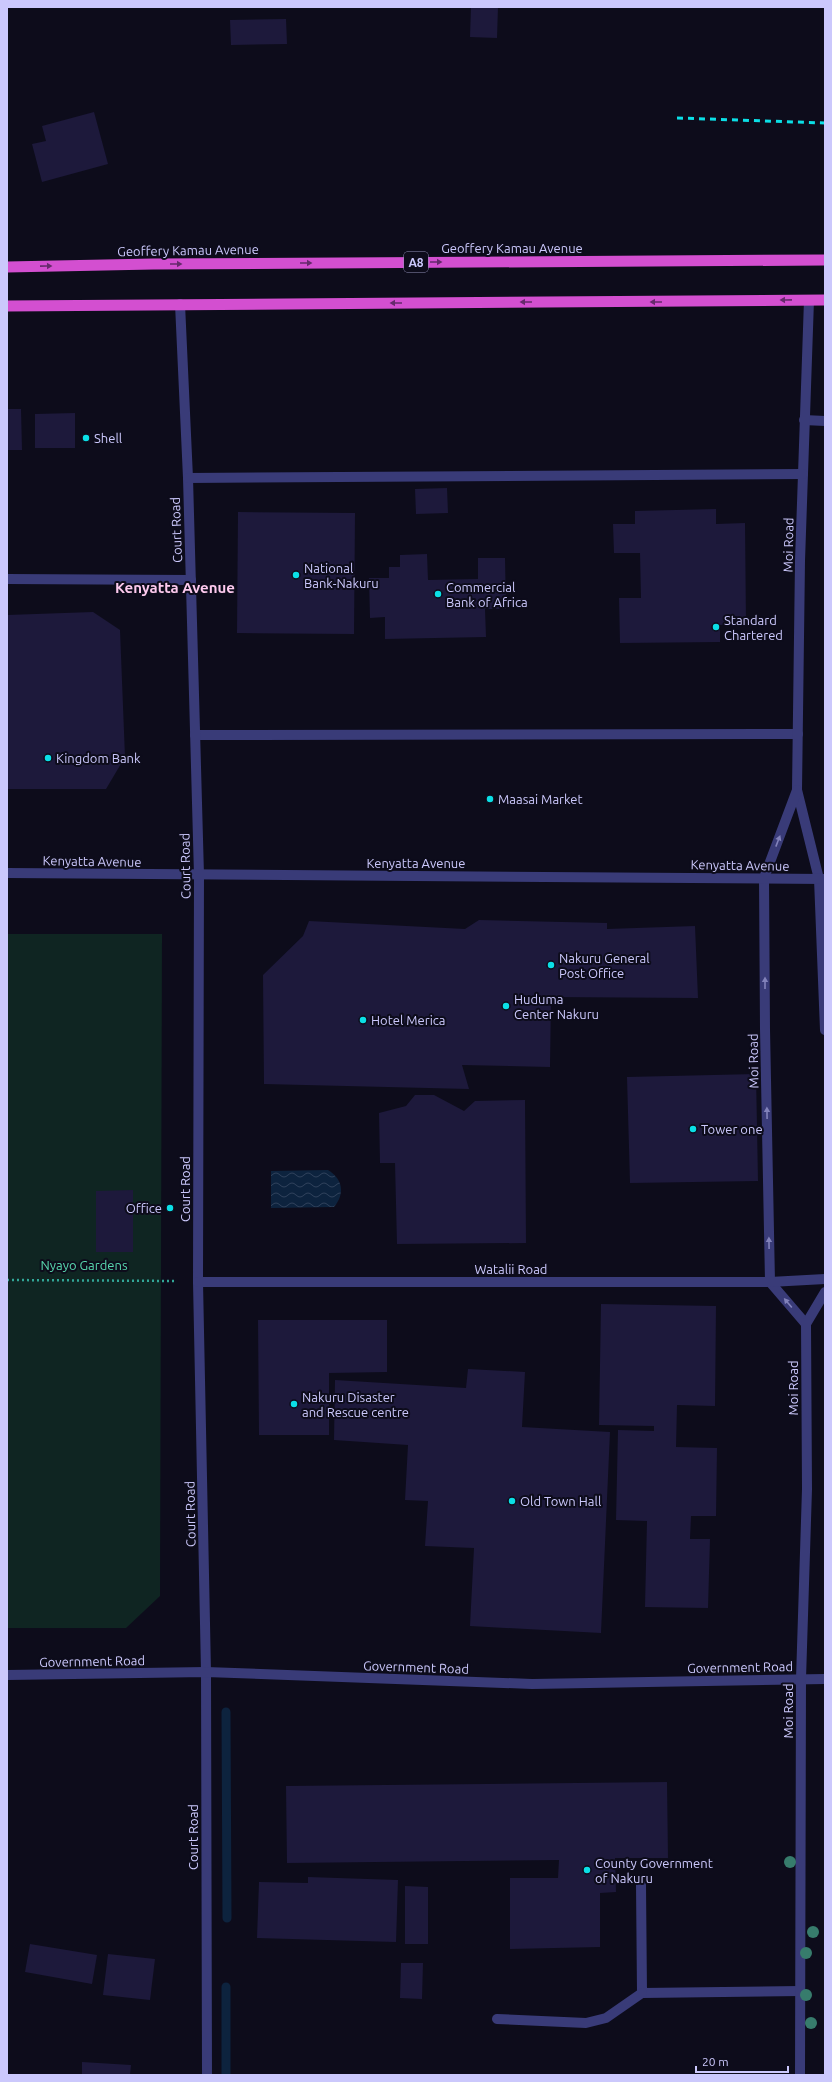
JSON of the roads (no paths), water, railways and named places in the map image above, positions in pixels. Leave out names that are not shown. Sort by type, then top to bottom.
[{"type":"highway","name":"Geoffery Kamau Avenue","points":[[7,267],[160,264],[825,260]]},
{"type":"highway","points":[[7,306],[825,300]]},
{"type":"street","name":"Moi Road","points":[[809,300],[804,420],[797,790],[822,879],[825,1030]]},
{"type":"street","name":"Court Road","points":[[180,304],[188,478],[199,875],[198,1282],[206,1672],[207,2075]]},
{"type":"street","points":[[804,420],[825,421]]},
{"type":"street","points":[[188,478],[803,474]]},
{"type":"street","points":[[7,579],[191,580]]},
{"type":"street","points":[[195,735],[798,734]]},
{"type":"street","name":"Moi Road","points":[[770,1282],[764,878],[797,790]]},
{"type":"street","name":"Kenyatta Avenue","points":[[7,873],[822,879]]},
{"type":"street","name":"Watalii Road","points":[[198,1282],[770,1282],[825,1279]]},
{"type":"street","points":[[770,1282],[806,1324],[825,1292]]},
{"type":"street","name":"Moi Road","points":[[800,2075],[801,1679],[807,1489],[806,1324]]},
{"type":"street","name":"Government Road","points":[[7,1675],[206,1672],[532,1684],[825,1679]]},
{"type":"street","points":[[641,1884],[642,1993]]},
{"type":"street","points":[[497,2019],[586,2023],[606,2018],[642,1993],[800,1992]]},
{"type":"water","points":[[328,1170],[337,1178],[341,1187],[340,1197],[334,1207],[271,1208],[271,1171]]},
{"type":"waterway","points":[[226,1712],[227,1918]]},
{"type":"waterway","points":[[226,1987],[226,2075]]},
{"type":"railway","points":[[677,118],[825,123]]},
{"type":"place","name":"Shell","points":[[86,438]]},
{"type":"place","name":"National Bank-Nakuru","points":[[296,575]]},
{"type":"place","name":"Commercial Bank of Africa","points":[[438,594]]},
{"type":"place","name":"Standard Chartered","points":[[716,627]]},
{"type":"place","name":"Kingdom Bank","points":[[48,758]]},
{"type":"place","name":"Maasai Market","points":[[490,799]]},
{"type":"place","name":"Nakuru General Post Office","points":[[551,965]]},
{"type":"place","name":"Huduma Center Nakuru","points":[[506,1006]]},
{"type":"place","name":"Hotel Merica","points":[[363,1020]]},
{"type":"place","name":"Tower one","points":[[693,1129]]},
{"type":"place","name":"Office","points":[[170,1208]]},
{"type":"place","name":"Nakuru Disaster and Rescue centre","points":[[294,1404]]},
{"type":"place","name":"Old Town Hall","points":[[512,1501]]},
{"type":"place","name":"County Government of Nakuru","points":[[587,1870]]},
{"type":"district","name":"Kenyatta Avenue","points":[[175,587]]},
{"type":"park label","name":"Nyayo Gardens","points":[[84,1265]]}]
